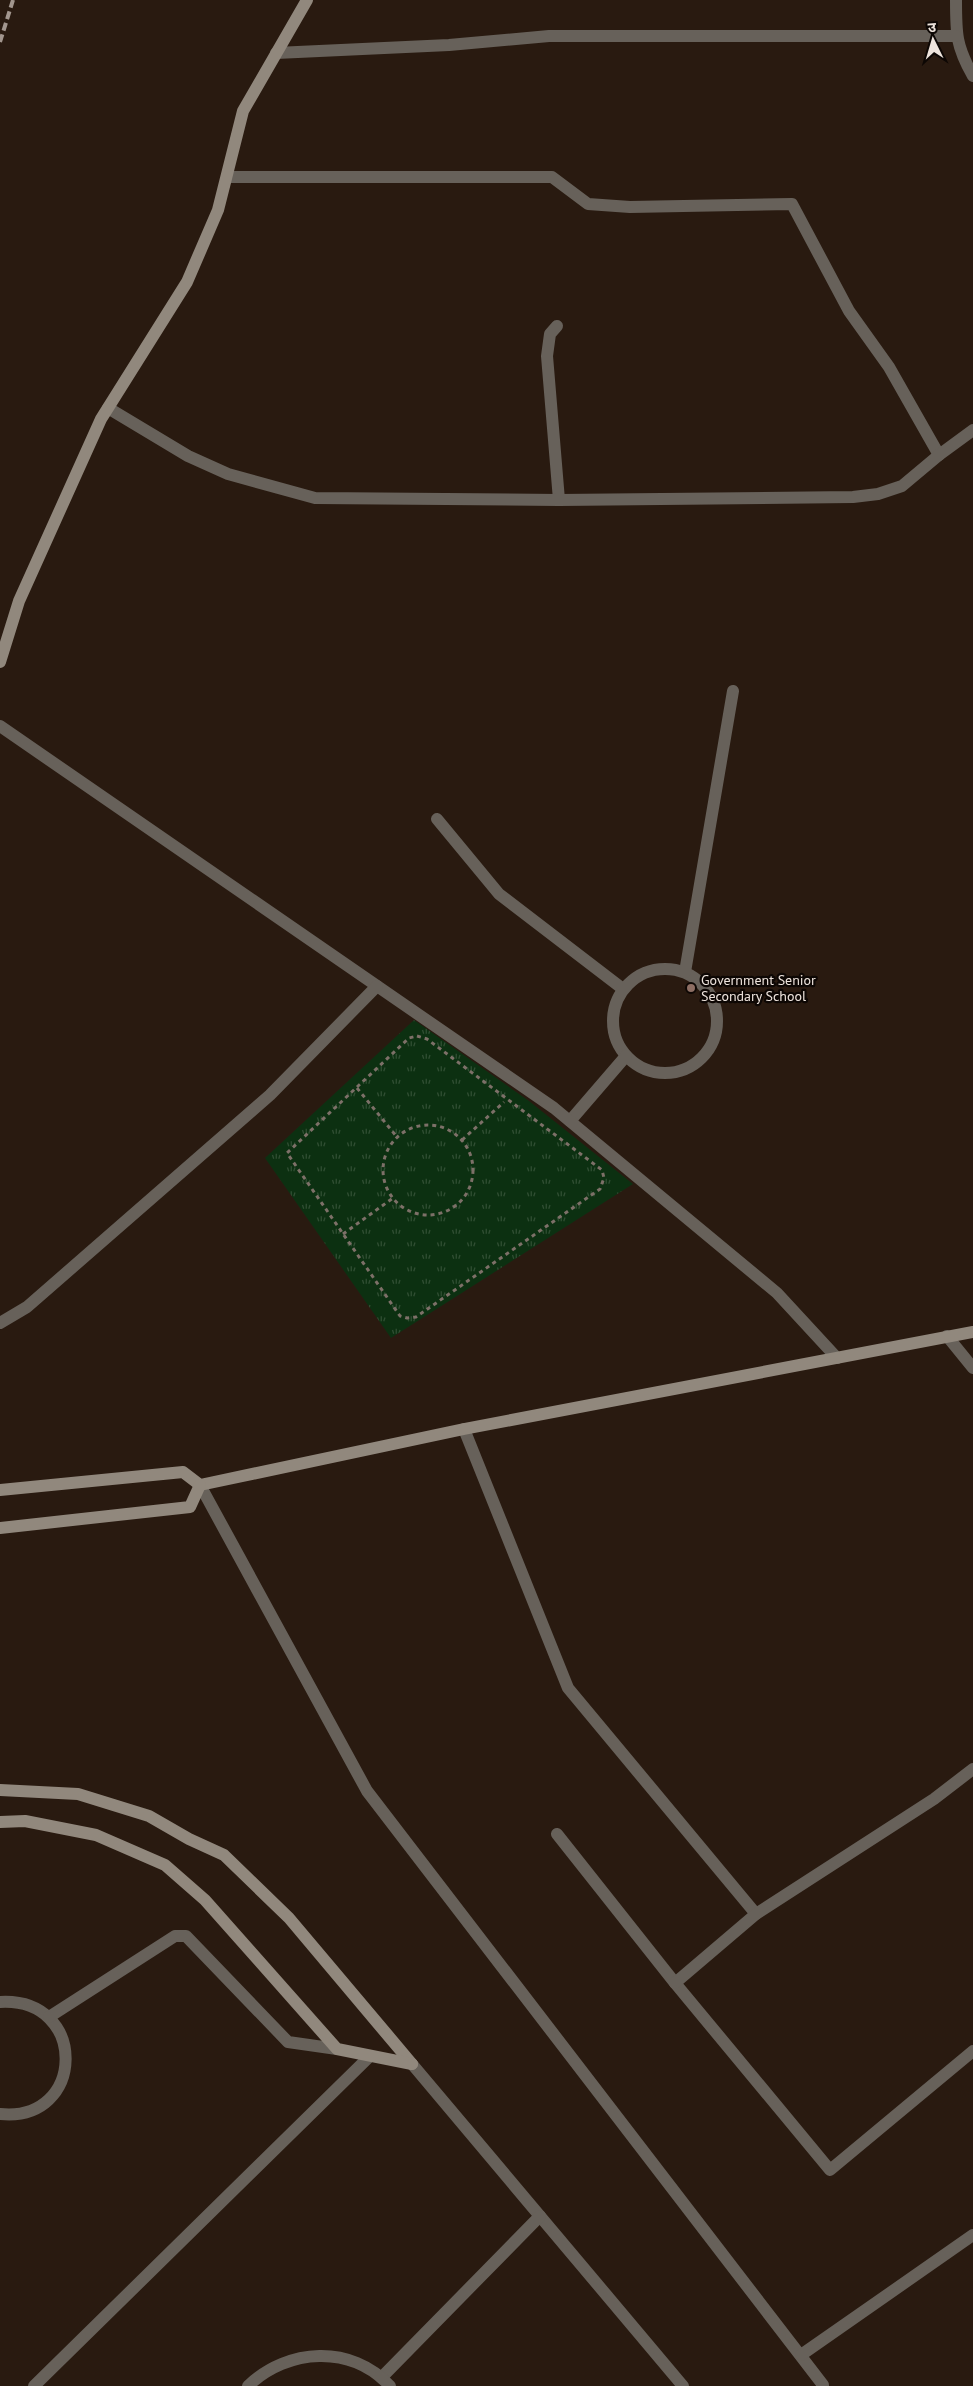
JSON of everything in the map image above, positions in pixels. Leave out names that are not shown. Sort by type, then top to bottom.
[{"type":"street","points":[[0,662],[20,601],[108,408],[187,282],[218,210],[242,111],[307,0]]},
{"type":"street","points":[[956,0],[956,36],[961,54],[973,76]]},
{"type":"street","points":[[276,54],[449,45],[550,36],[956,36]]},
{"type":"street","points":[[227,177],[552,177],[588,204],[630,208],[792,204],[849,311],[889,367],[938,455]]},
{"type":"street","points":[[557,326],[550,334],[547,356],[559,500]]},
{"type":"street","points":[[108,408],[196,460],[228,474],[315,498],[559,500],[869,495],[902,486],[938,455],[973,430]]},
{"type":"street","points":[[685,972],[733,691]]},
{"type":"street","points":[[0,726],[554,1108],[777,1293],[837,1358]]},
{"type":"street","points":[[437,819],[499,894],[623,989]]},
{"type":"street","points":[[669,968],[685,972],[699,981],[710,993],[716,1009],[718,1026],[713,1041],[704,1055],[692,1066],[676,1072],[658,1072],[641,1067],[626,1056],[617,1040],[613,1023],[615,1005],[623,989],[637,976],[652,970],[669,968]]},
{"type":"street","points":[[0,1323],[27,1307],[270,1094],[377,986]]},
{"type":"street","points":[[570,1121],[626,1056]]},
{"type":"street","points":[[200,1485],[464,1429],[973,1332]]},
{"type":"street","points":[[947,1336],[973,1368]]},
{"type":"street","points":[[464,1429],[568,1688],[756,1914]]},
{"type":"street","points":[[0,1490],[183,1472],[200,1485],[367,1791],[823,2385]]},
{"type":"street","points":[[0,1528],[190,1506],[200,1485]]},
{"type":"street","points":[[675,1983],[756,1914],[934,1799],[973,1770]]},
{"type":"street","points":[[0,1790],[78,1794],[149,1816],[189,1839],[224,1855],[289,1918],[684,2386]]},
{"type":"street","points":[[0,1822],[25,1821],[96,1835],[165,1865],[205,1900],[337,2049]]},
{"type":"street","points":[[557,1834],[675,1983],[830,2170],[973,2051]]},
{"type":"street","points":[[49,2017],[175,1936],[186,1936],[288,2042],[337,2049],[412,2064]]},
{"type":"street","points":[[0,2002],[15,2001],[33,2006],[49,2017],[60,2032],[66,2050],[66,2069],[59,2086],[48,2101],[31,2112],[13,2116],[0,2114]]},
{"type":"street","points":[[34,2386],[370,2056]]},
{"type":"street","points":[[248,2386],[262,2373],[291,2359],[323,2355],[354,2361],[386,2382],[540,2216]]},
{"type":"street","points":[[801,2355],[973,2235]]},
{"type":"path","points":[[417,1036],[427,1039],[602,1170],[604,1178],[600,1189],[416,1317],[407,1318],[400,1316],[287,1153],[357,1088],[409,1038],[417,1036]]},
{"type":"path","points":[[357,1088],[397,1137]]},
{"type":"path","points":[[462,1140],[506,1099]]},
{"type":"path","points":[[424,1125],[438,1126],[451,1131],[462,1140],[473,1166],[472,1180],[466,1194],[444,1212],[413,1213],[400,1206],[389,1194],[383,1180],[383,1164],[388,1149],[397,1137],[410,1128],[424,1125]]},
{"type":"path","points":[[343,1234],[393,1198]]},
{"type":"green space","points":[[414,1020],[529,1101],[633,1184],[391,1338],[265,1158]]},
{"type":"railway","points":[[0,42],[13,0]]},
{"type":"place","name":"Government Senior Secondary School","points":[[691,988]]}]
